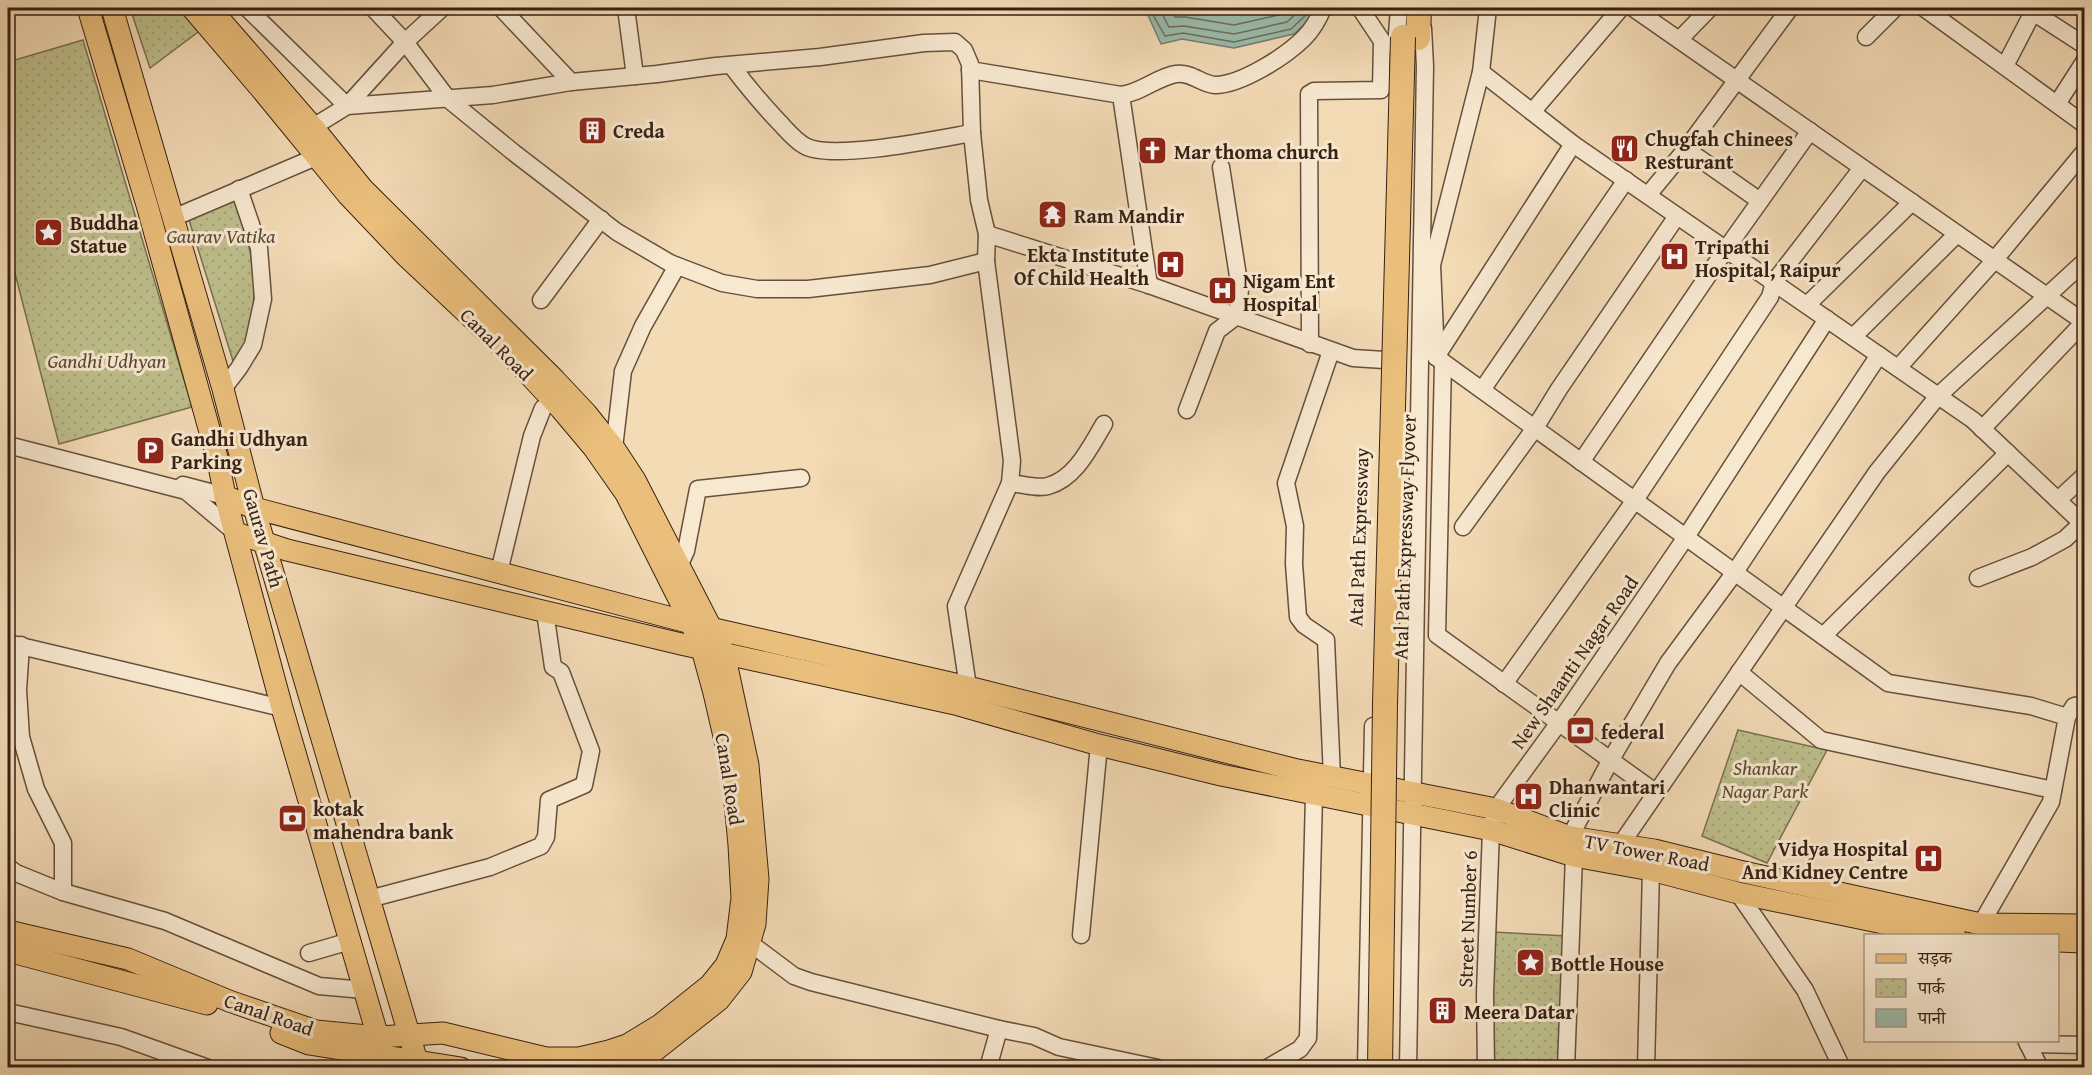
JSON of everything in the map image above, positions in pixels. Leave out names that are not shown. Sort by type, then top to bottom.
[{"type":"highway","name":"Atal Path Expressway Flyover","points":[[1395,1068],[1411,38],[1402,8]]},
{"type":"highway","name":"Atal Path Expressway Flyover","points":[[1380,1068],[1385,704],[1411,38],[1421,8]]},
{"type":"main road","points":[[88,8],[147,206],[218,461],[225,496],[282,708],[383,1053],[418,1064],[461,1068]]},
{"type":"main road","name":"Gaurav Path","points":[[112,8],[223,389],[254,508],[418,1064]]},
{"type":"main road","name":"Canal Road","points":[[8,951],[207,1004],[309,1044],[383,1053],[408,1034],[443,1033],[546,1058],[579,1058],[627,1045],[660,1025],[710,985],[743,941],[740,845],[732,771],[702,649],[700,626],[626,494],[561,409],[504,348],[399,248],[348,195],[192,8]]},
{"type":"main road","points":[[210,8],[313,127],[363,189],[547,372],[586,413],[614,448],[636,480],[680,564],[700,626],[724,653],[748,765],[758,879],[755,924],[743,941],[741,972],[719,1000],[648,1056],[617,1068]]},
{"type":"main road","points":[[225,496],[254,508],[700,626],[968,687],[1332,777],[1371,795]]},
{"type":"main road","points":[[236,532],[287,550],[702,649],[955,705],[1100,745],[1289,790],[1314,795],[1371,795]]},
{"type":"main road","points":[[1289,790],[1293,769]]},
{"type":"main road","name":"TV Tower Road","points":[[1371,795],[1493,820],[1651,870],[1738,894],[1942,934]]},
{"type":"main road","name":"TV Tower Road","points":[[1572,846],[1621,844],[1654,850],[1981,924],[2085,925]]},
{"type":"main road","name":"Canal Road","points":[[8,931],[128,959],[229,1001],[383,1053]]},
{"type":"main road","points":[[2059,941],[2085,942]]},
{"type":"street","points":[[247,8],[347,106],[493,95],[571,82],[820,57],[924,43],[955,42],[964,50],[970,64],[972,133],[979,200],[987,234],[986,261],[1012,461],[1010,483],[956,606],[968,687]]},
{"type":"street","points":[[373,8],[405,42],[448,99],[617,232],[677,266],[722,283],[757,290],[808,289],[930,275],[986,261]]},
{"type":"street","points":[[173,218],[316,158],[313,127],[347,106],[405,42],[442,8]]},
{"type":"street","points":[[501,8],[571,82]]},
{"type":"street","points":[[626,8],[634,76]]},
{"type":"street","points":[[970,70],[1121,95],[1137,92],[1176,74],[1190,74],[1212,85],[1226,84],[1259,70],[1304,38],[1323,8]]},
{"type":"street","points":[[1310,344],[1309,94],[1314,91],[1381,90],[1382,41],[1360,8]]},
{"type":"street","name":"Atal Path Expressway","points":[[1366,1068],[1371,795],[1392,101],[1402,8]]},
{"type":"street","points":[[1408,1068],[1425,66],[1421,8]]},
{"type":"street","points":[[1488,8],[1480,72],[1432,265],[1440,360],[1437,635],[1654,792]]},
{"type":"street","points":[[1532,112],[1633,8],[2084,322],[1982,429]]},
{"type":"street","points":[[1680,39],[1710,8]]},
{"type":"street","points":[[1648,195],[1686,149],[1790,8]]},
{"type":"street","points":[[1866,37],[1895,8]]},
{"type":"street","points":[[1924,8],[2085,124]]},
{"type":"street","points":[[2005,66],[2033,10],[2085,45]]},
{"type":"street","points":[[2057,104],[2085,62]]},
{"type":"street","points":[[731,65],[751,92],[790,134],[804,145],[818,151],[835,152],[883,147],[972,133]]},
{"type":"street","points":[[1480,72],[1574,144],[1938,396],[1982,429],[2083,524],[2065,539],[2032,557],[1978,578]]},
{"type":"street","points":[[1121,95],[1149,285]]},
{"type":"street","points":[[1581,462],[1726,249],[1810,131]]},
{"type":"street","points":[[1440,360],[1574,144]]},
{"type":"street","points":[[1686,149],[1760,201]]},
{"type":"street","points":[[1898,368],[1994,260],[2085,152]]},
{"type":"street","points":[[1187,410],[1217,331],[1238,315],[1240,289],[1221,167]]},
{"type":"street","points":[[1504,684],[1635,500],[1770,297],[1774,282],[1862,168]]},
{"type":"street","points":[[1482,390],[1626,180]]},
{"type":"street","points":[[223,389],[253,345],[262,299],[260,248],[239,189]]},
{"type":"street","points":[[1807,305],[1912,202]]},
{"type":"street","points":[[1463,526],[1535,428],[1677,216]]},
{"type":"street","points":[[541,300],[601,219]]},
{"type":"street","points":[[987,234],[1149,285],[1353,358],[1384,360]]},
{"type":"street","points":[[1853,337],[1957,234]]},
{"type":"street","points":[[1621,844],[1654,792],[1877,472],[1938,396],[2085,262]]},
{"type":"street","points":[[614,448],[623,371],[644,326],[677,266]]},
{"type":"street","name":"New Shaanti Nagar Road","points":[[1493,820],[1686,537],[1827,319]]},
{"type":"street","points":[[1331,351],[1286,483],[1295,526],[1294,564],[1298,617],[1304,625],[1326,640],[1332,777]]},
{"type":"street","points":[[1566,1068],[1572,846],[1610,761],[1668,663],[1735,572],[1879,355]]},
{"type":"street","points":[[1440,360],[1888,683],[2031,706],[2067,717]]},
{"type":"street","points":[[499,573],[532,436],[543,408]]},
{"type":"street","points":[[1010,483],[1047,487],[1069,474],[1081,461],[1104,424]]},
{"type":"street","points":[[8,439],[225,496]]},
{"type":"street","points":[[8,444],[186,491],[236,532]]},
{"type":"street","points":[[1823,636],[2008,453]]},
{"type":"street","points":[[2058,500],[2085,476]]},
{"type":"street","points":[[680,564],[686,551],[698,489],[801,477]]},
{"type":"street","points":[[369,899],[490,867],[541,846],[546,837],[549,800],[584,785],[591,751],[561,672],[553,667],[544,612]]},
{"type":"street","points":[[63,892],[63,843],[36,789],[21,737],[14,644],[282,708]]},
{"type":"street","points":[[1739,672],[1821,740],[2053,790]]},
{"type":"street","points":[[1981,924],[2051,802],[2067,717],[2074,706],[2085,704]]},
{"type":"street","points":[[1081,935],[1100,745]]},
{"type":"street","points":[[1267,1068],[1300,1049],[1308,1038],[1314,795]]},
{"type":"street","name":"Street Number 6","points":[[1486,1068],[1485,993],[1493,820]]},
{"type":"street","points":[[8,867],[16,873],[63,892],[165,921],[320,986],[364,990]]},
{"type":"street","points":[[1646,1068],[1651,870]]},
{"type":"street","points":[[1738,894],[1805,990],[1842,1068]]},
{"type":"street","points":[[309,953],[350,941]]},
{"type":"street","points":[[743,941],[794,976],[811,982],[999,1029],[1034,1035],[1059,1047],[1158,1068]]},
{"type":"street","points":[[8,1012],[121,1037],[208,1068]]},
{"type":"street","points":[[988,1068],[999,1029]]},
{"type":"street","points":[[2040,1068],[2027,1042],[2085,1045]]},
{"type":"green space","points":[[130,8],[188,8],[202,29],[150,68]]},
{"type":"green space","name":"Gandhi Udhyan","points":[[83,40],[192,407],[59,444],[8,246],[8,62]]},
{"type":"green space","name":"Gaurav Vatika","points":[[238,197],[253,268],[254,303],[247,339],[234,364],[189,220]]},
{"type":"green space","name":"Shankar Nagar Park","points":[[1738,730],[1827,750],[1767,863],[1702,836]]},
{"type":"green space","points":[[1493,932],[1567,936],[1566,1067],[1493,1068]]},
{"type":"water","points":[[1135,8],[1316,8],[1313,16],[1294,34],[1234,48],[1182,39],[1161,44],[1147,13]]},
{"type":"place","name":"Creda","points":[[592,130]]},
{"type":"place","name":"Chugfah Chinees Resturant","points":[[1624,149]]},
{"type":"place","name":"Mar thoma church","points":[[1153,151]]},
{"type":"place","name":"Ram Mandir","points":[[1053,215]]},
{"type":"place","name":"Buddha Statue","points":[[49,233]]},
{"type":"place","name":"Tripathi Hospital, Raipur","points":[[1674,257]]},
{"type":"place","name":"Ekta Institute Of Child Health","points":[[1170,265]]},
{"type":"place","name":"Nigam Ent Hospital","points":[[1222,291]]},
{"type":"place","name":"Gandhi Udhyan Parking","points":[[150,450]]},
{"type":"place","name":"federal","points":[[1580,731]]},
{"type":"place","name":"Dhanwantari Clinic","points":[[1528,797]]},
{"type":"place","name":"kotak mahendra bank","points":[[292,819]]},
{"type":"place","name":"Vidya Hospital And Kidney Centre","points":[[1929,859]]},
{"type":"place","name":"Bottle House","points":[[1530,963]]},
{"type":"place","name":"Meera Datar","points":[[1443,1011]]}]
